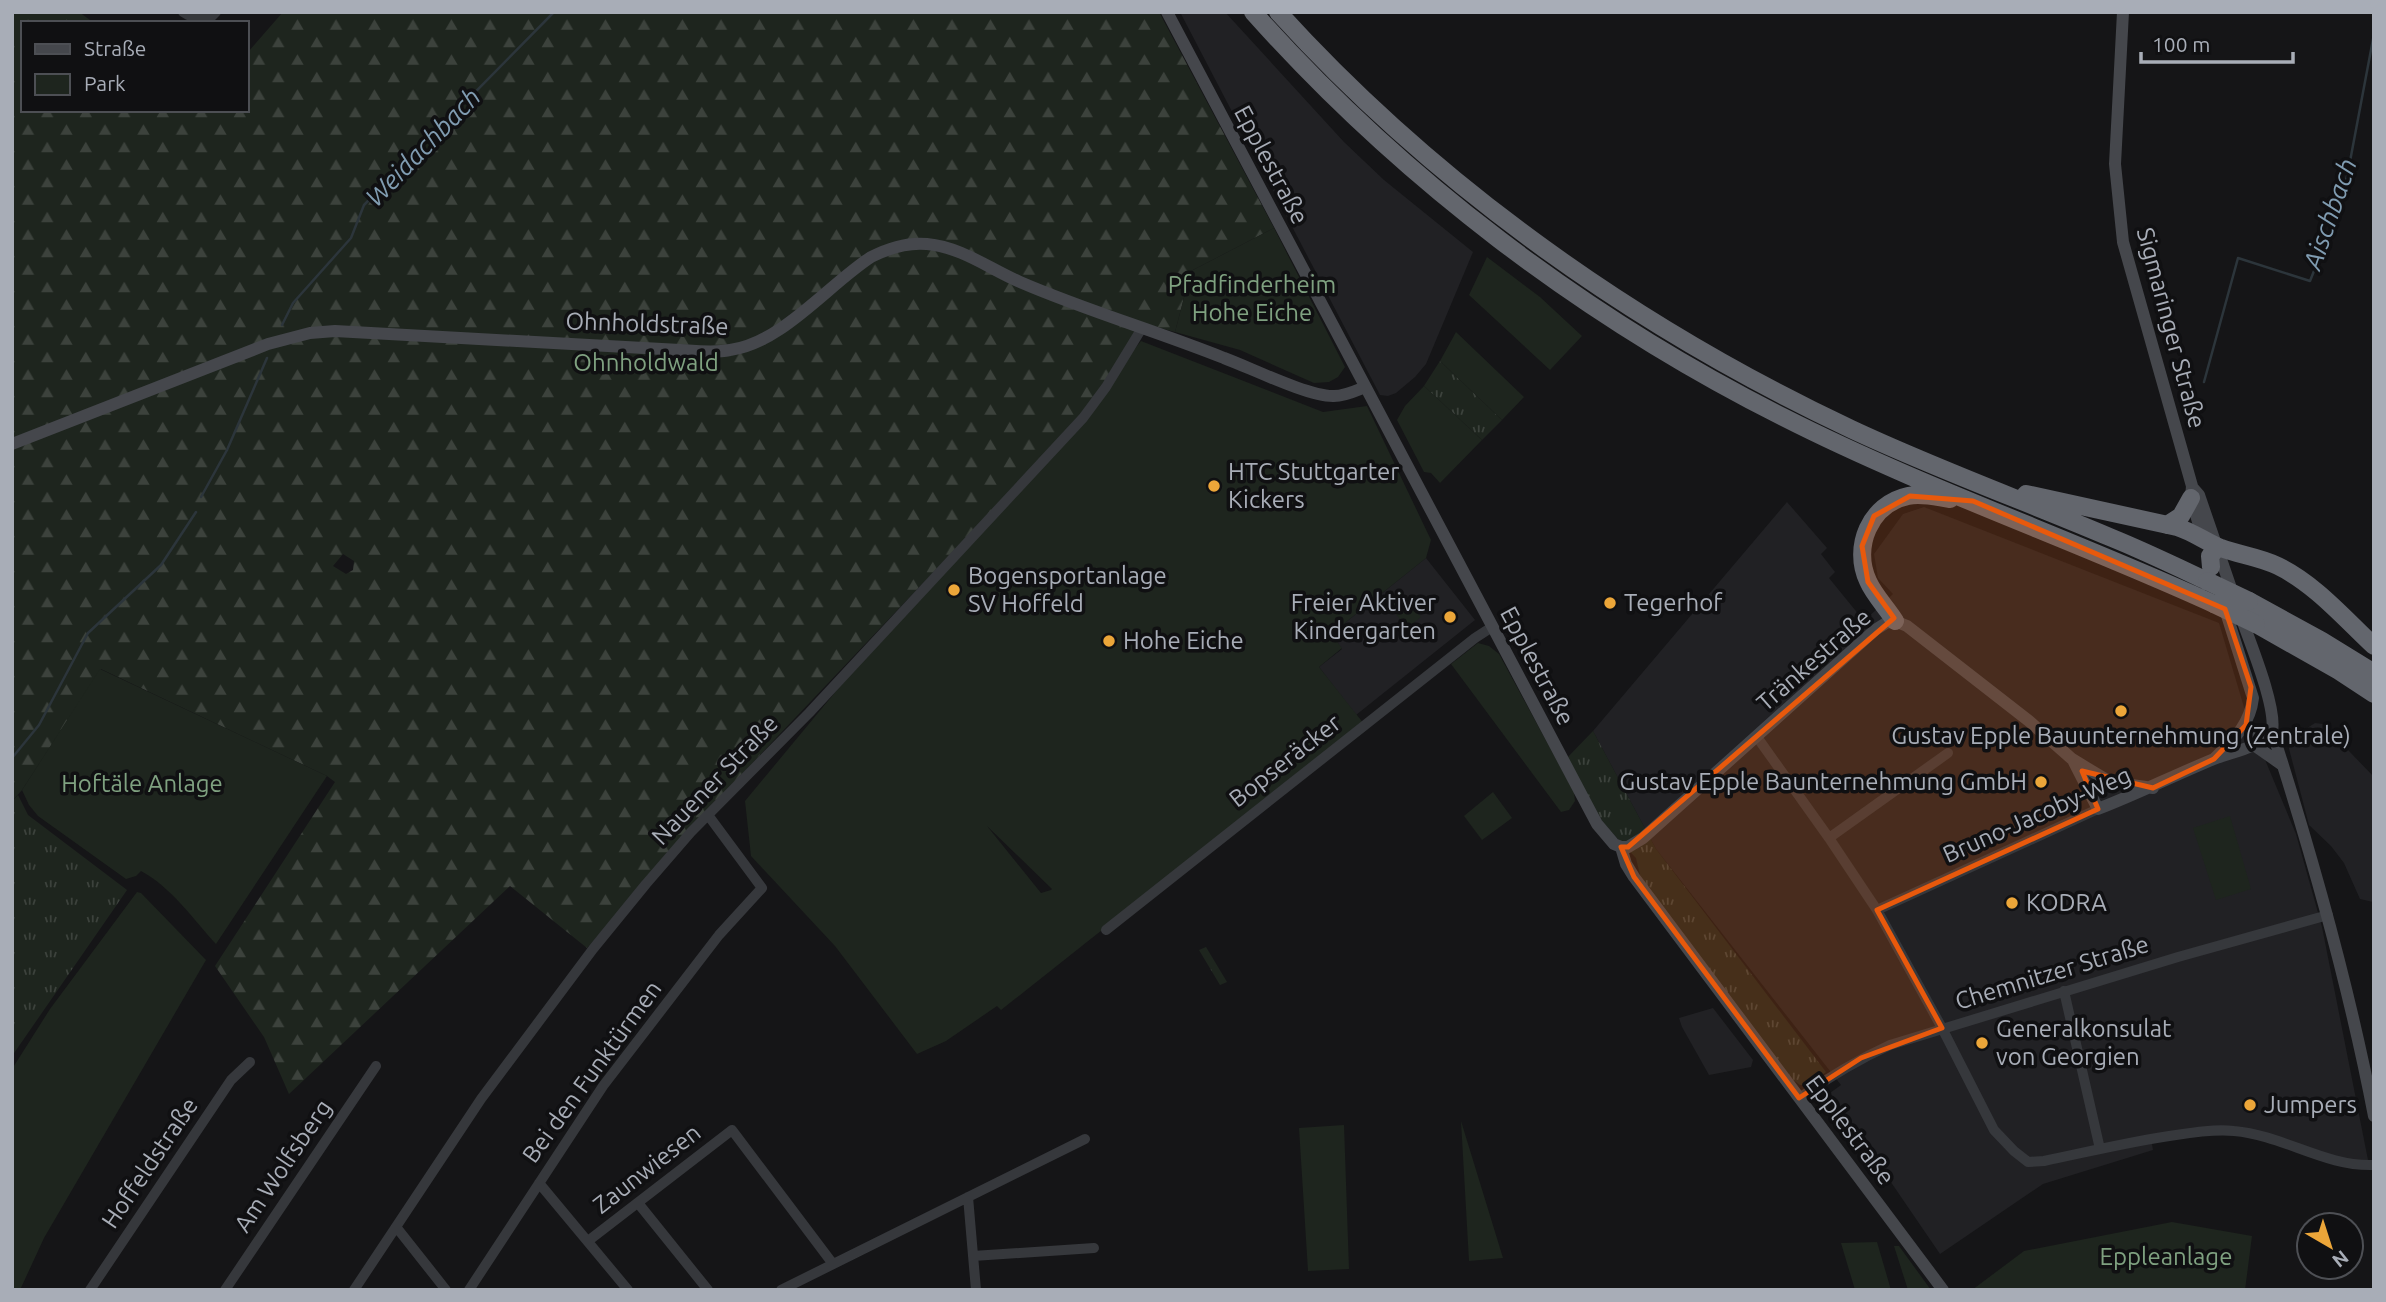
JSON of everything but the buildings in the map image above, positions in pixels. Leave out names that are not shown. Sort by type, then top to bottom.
[{"type":"highway","points":[[1253,12],[1311,73],[1407,164],[1499,240],[1580,298],[1659,349],[1782,417],[1842,446],[2143,571],[2256,624],[2374,694]]},
{"type":"highway","points":[[1278,12],[1419,149],[1510,223],[1592,283],[1676,336],[1789,398],[1911,456],[2114,539],[2209,574],[2249,601],[2374,673]]},
{"type":"highway","points":[[1981,484],[2167,525],[2251,555],[2292,573],[2374,646]]},
{"type":"highway","points":[[2167,525],[2181,516],[2191,492]]},
{"type":"highway","points":[[1895,621],[1868,582],[1863,565],[1862,546],[1866,529],[1886,506],[1910,496],[1925,495],[1973,502]]},
{"type":"highway","points":[[2209,574],[2210,542]]},
{"type":"main road","name":"Epplestraße","points":[[1167,12],[1597,824],[1614,844],[1620,847],[1634,877],[1943,1290]]},
{"type":"main road","name":"Sigmaringer Straße","points":[[2123,12],[2115,164],[2123,242],[2191,492],[2199,495],[2210,542],[2269,703],[2273,720],[2272,731],[2281,764],[2328,915],[2374,1116]]},
{"type":"main road","name":"Ohnholdstraße","points":[[12,444],[268,344],[310,333],[349,332],[729,351],[775,331],[871,257],[885,250],[911,244],[940,246],[957,251],[1019,281],[1315,393],[1335,396],[1365,387]]},
{"type":"main road","points":[[2209,574],[2251,687],[2252,712],[2246,725],[2254,745],[2281,764]]},
{"type":"main road","name":"Tränkestraße","points":[[1620,847],[1628,847],[1643,838],[1875,630],[1895,621],[1907,626],[1991,691],[2072,759],[2105,779],[2153,788]]},
{"type":"main road","name":"Bruno-Jacoby-Weg","points":[[2214,759],[2246,725]]},
{"type":"main road","name":"Bruno-Jacoby-Weg","points":[[2098,809],[2263,741],[2272,731]]},
{"type":"main road","name":"Tränkestraße","points":[[2072,759],[2098,809]]},
{"type":"street","points":[[183,12],[211,17],[216,12]]},
{"type":"street","name":"Nauener Straße","points":[[354,1290],[481,1099],[593,949],[646,884],[716,806],[818,703],[1083,418],[1096,403],[1142,328]]},
{"type":"street","name":"Bopseräcker","points":[[1106,930],[1492,626]]},
{"type":"street","points":[[1757,737],[1877,910],[1994,1130],[2028,1162],[2152,1138],[2211,1130],[2236,1131],[2277,1139],[2351,1165],[2374,1165]]},
{"type":"street","points":[[1829,838],[1948,753]]},
{"type":"street","name":"Bruno-Jacoby-Weg","points":[[1877,910],[2098,809]]},
{"type":"street","name":"Bei den Funktürmen","points":[[469,1290],[603,1086],[719,935],[762,888],[708,815]]},
{"type":"street","name":"Chemnitzer Straße","points":[[1800,1098],[1830,1076],[1890,1045],[2328,915]]},
{"type":"street","points":[[2064,992],[2100,1149]]},
{"type":"street","name":"Hoffeldstraße","points":[[90,1290],[231,1080],[250,1062]]},
{"type":"street","name":"Am Wolfsberg","points":[[225,1290],[376,1066]]},
{"type":"street","name":"Zaunwiesen","points":[[588,1241],[732,1130],[833,1264]]},
{"type":"street","points":[[781,1290],[1085,1139]]},
{"type":"street","points":[[539,1183],[628,1290]]},
{"type":"street","points":[[968,1197],[975,1290]]},
{"type":"street","points":[[638,1203],[708,1290]]},
{"type":"street","points":[[397,1228],[446,1290]]},
{"type":"street","points":[[973,1256],[1094,1248]]},
{"type":"highlighted area","points":[[1910,496],[1973,501],[2225,609],[2251,687],[2246,725],[2214,759],[2153,788],[2082,771],[2098,809],[1877,910],[1942,1028],[1861,1058],[1799,1098],[1634,877],[1621,847],[1628,847],[1894,618],[1868,582],[1862,546],[1874,516]]},
{"type":"shaded area","points":[[1180,12],[1225,12],[1344,142],[1384,180],[1473,252],[1426,364],[1396,393],[1380,395]]},
{"type":"shaded area","points":[[1787,502],[1827,548],[1821,554],[1835,572],[1829,578],[1864,621],[1893,594],[1878,578],[1874,554],[1903,514],[1924,507],[2219,623],[2246,714],[2296,834],[2322,927],[2369,1165],[2236,1131],[2151,1139],[2153,1150],[2043,1184],[1940,1254],[1830,1093],[1841,1085],[1656,849],[1593,731]]},
{"type":"shaded area","points":[[1426,558],[1475,620],[1356,715],[1319,667],[1342,649],[1331,634]]},
{"type":"shaded area","points":[[2315,723],[2323,724],[2374,777],[2374,904],[2360,899],[2344,863],[2309,825],[2287,741]]},
{"type":"shaded area","points":[[1713,1008],[1753,1060],[1751,1067],[1709,1075],[1679,1018]]},
{"type":"green space","name":"Ohnholdwald","points":[[12,12],[79,12],[91,21],[21,21],[21,112],[248,112],[248,50],[283,12],[1159,12],[1274,228],[1191,271],[1175,332],[1142,323],[1097,395],[1072,426],[703,815],[587,948],[510,886],[289,1094],[264,1037],[215,966],[335,782],[101,669],[22,790],[12,801]],"holes":[[[343,554],[354,561],[353,570],[346,574],[333,566]]]},
{"type":"green space","name":"Pfadfinderheim Hohe Eiche","points":[[1274,228],[1345,367],[1338,377],[1329,382],[1314,383],[1240,350],[1175,332],[1191,271]]},
{"type":"green space","points":[[1487,257],[1540,297],[1582,336],[1550,370],[1469,295]]},
{"type":"green space","points":[[1456,332],[1524,397],[1502,420],[1440,361]]},
{"type":"green space","name":"Hohe Eiche","points":[[1141,341],[1323,412],[1367,406],[1431,540],[1426,558],[1331,634],[1342,648],[1319,667],[1368,729],[1001,1010],[997,1006],[946,1041],[917,1054],[835,946],[751,856],[745,801],[842,684],[1002,511]],"holes":[[[987,826],[1052,889],[1041,893]]]},
{"type":"green space","points":[[1440,361],[1502,420],[1482,440],[1424,386]]},
{"type":"green space","points":[[1424,386],[1482,440],[1440,483],[1431,473],[1424,472],[1397,420],[1405,406]]},
{"type":"green space","points":[[1401,592],[1421,617],[1407,628],[1387,603]]},
{"type":"green space","points":[[1478,643],[1489,646],[1499,654],[1574,792],[1575,801],[1569,810],[1561,812],[1451,664]]},
{"type":"green space","name":"Hoftäle Anlage","points":[[100,669],[327,776],[216,944],[182,904],[152,878],[141,871],[126,879],[38,816],[22,790]]},
{"type":"green space","points":[[1593,731],[1656,849],[1826,1072],[1808,1085],[1800,1085],[1792,1079],[1649,890],[1640,875],[1636,858],[1594,810],[1567,758]]},
{"type":"green space","points":[[1493,792],[1512,818],[1482,840],[1464,816]]},
{"type":"green space","points":[[18,795],[28,815],[127,890],[12,1056],[12,801]]},
{"type":"green space","points":[[2230,816],[2251,889],[2216,900],[2193,828]]},
{"type":"green space","points":[[137,892],[206,960],[44,1238],[20,1290],[12,1290],[12,1069],[50,1009]]},
{"type":"green space","points":[[1206,947],[1227,982],[1220,985],[1199,950]]},
{"type":"green space","points":[[1461,1121],[1503,1258],[1469,1261]]},
{"type":"green space","points":[[1344,1125],[1349,1269],[1308,1271],[1299,1128]]},
{"type":"green space","name":"Eppleanlage","points":[[2172,1222],[2252,1236],[2245,1290],[1972,1290],[2024,1251]]},
{"type":"green space","points":[[1877,1242],[1891,1290],[1855,1290],[1841,1243]]},
{"type":"green space","points":[[1894,1246],[1899,1246],[1931,1290],[1908,1290]]},
{"type":"waterway","name":"Weidachbach","points":[[282,325],[293,303],[351,238],[364,205],[554,12]]},
{"type":"waterway","name":"Aischbach","points":[[2204,382],[2238,258],[2310,281],[2338,211],[2374,34]]},
{"type":"waterway","name":"Weidachbach","points":[[201,497],[227,450],[267,358]]},
{"type":"waterway","name":"Weidachbach","points":[[12,758],[39,725],[88,633],[161,565],[196,512]]},
{"type":"place","name":"HTC Stuttgarter Kickers","points":[[1214,486]]},
{"type":"place","name":"Bogensportanlage SV Hoffeld","points":[[954,590]]},
{"type":"place","name":"Tegerhof","points":[[1610,603]]},
{"type":"place","name":"Freier Aktiver Kindergarten","points":[[1450,617]]},
{"type":"place","name":"Hohe Eiche","points":[[1109,641]]},
{"type":"place","name":"Gustav Epple Bauunternehmung (Zentrale)","points":[[2121,711]]},
{"type":"place","name":"Gustav Epple Baunternehmung GmbH","points":[[2041,782]]},
{"type":"place","name":"KODRA","points":[[2012,903]]},
{"type":"place","name":"Generalkonsulat von Georgien","points":[[1982,1043]]},
{"type":"place","name":"Jumpers","points":[[2250,1105]]}]
